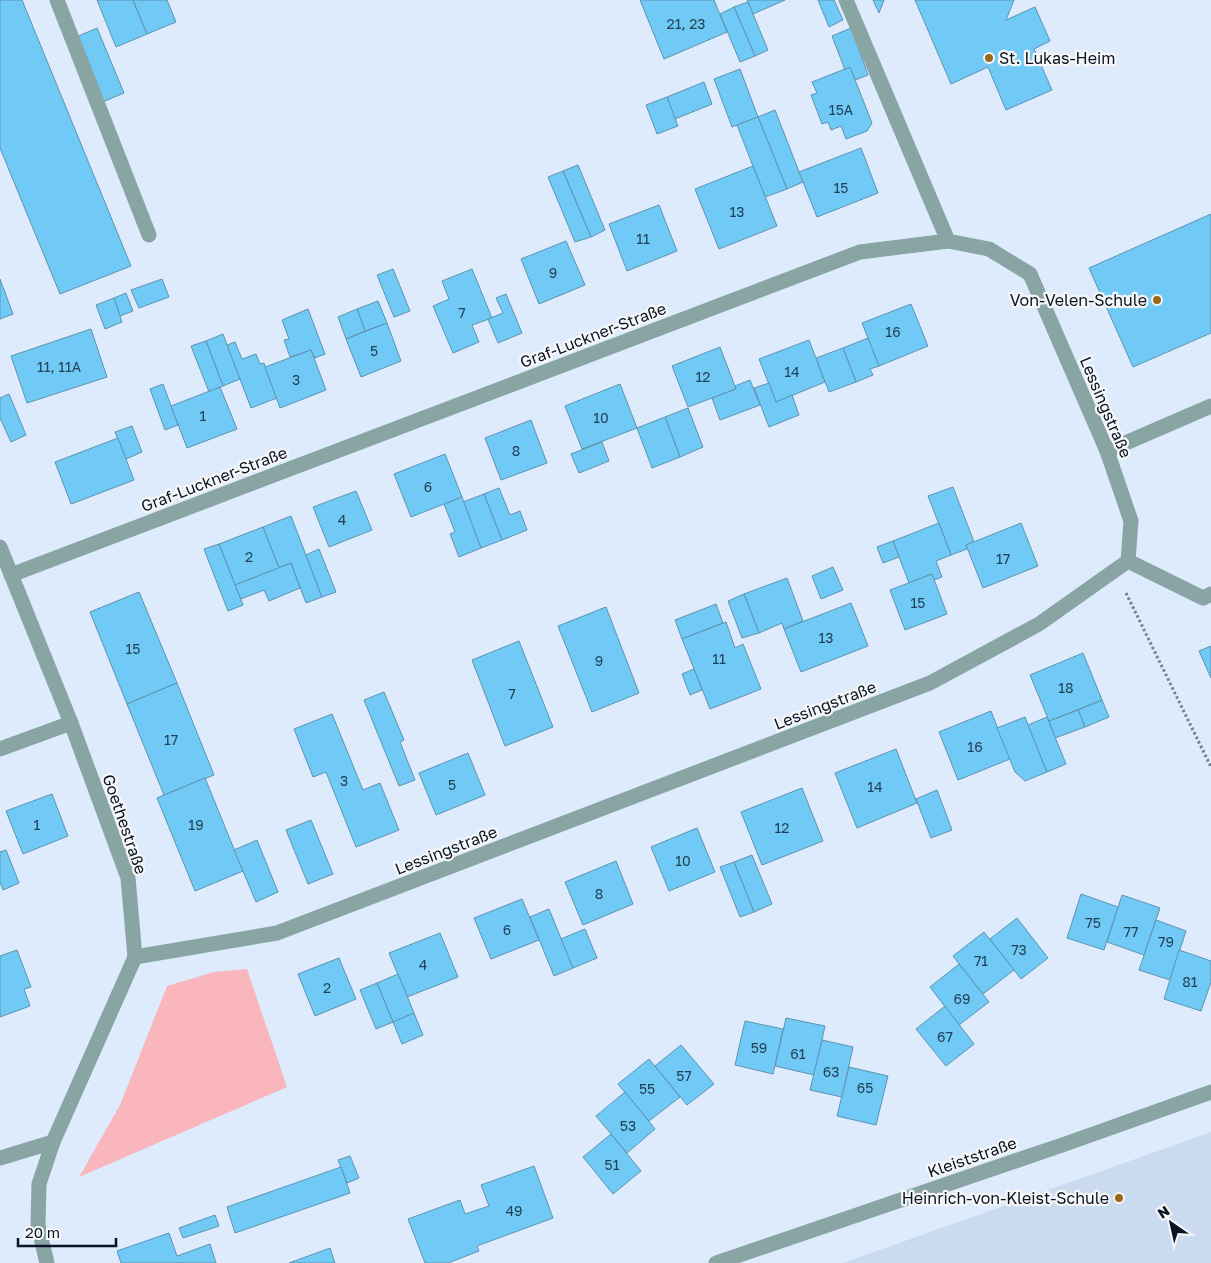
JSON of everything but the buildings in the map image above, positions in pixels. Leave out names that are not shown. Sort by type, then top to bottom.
[{"type":"street","points":[[57,0],[149,235]]},
{"type":"street","points":[[846,0],[948,241]]},
{"type":"street","name":"Lessingstraße","points":[[135,957],[277,933],[930,683],[1039,624],[1128,561],[1132,521],[1107,451],[1030,274],[989,249],[948,241]]},
{"type":"street","name":"Graf-Luckner-Straße","points":[[11,575],[860,252],[948,241]]},
{"type":"street","points":[[1107,451],[1211,406]]},
{"type":"street","name":"Goethestraße","points":[[0,547],[71,723],[128,878],[135,957],[53,1142],[39,1184],[38,1225],[47,1263]]},
{"type":"street","points":[[1128,561],[1203,598],[1211,594]]},
{"type":"street","points":[[0,749],[71,723]]},
{"type":"street","name":"Kleiststraße","points":[[716,1263],[1068,1143],[1211,1092]]},
{"type":"street","points":[[0,1158],[53,1142]]},
{"type":"path","points":[[1115,570],[1211,767]]},
{"type":"shaded area","points":[[247,969],[287,1087],[79,1177],[120,1105],[167,986],[214,972]]},
{"type":"shaded area","name":"Heinrich-von-Kleist-Schule","points":[[1211,1132],[1211,1263],[843,1263]]},
{"type":"place","name":"St. Lukas-Heim","points":[[989,58]]},
{"type":"place","name":"Von-Velen-Schule","points":[[1157,300]]},
{"type":"place","name":"Heinrich-von-Kleist-Schule","points":[[1119,1198]]}]
